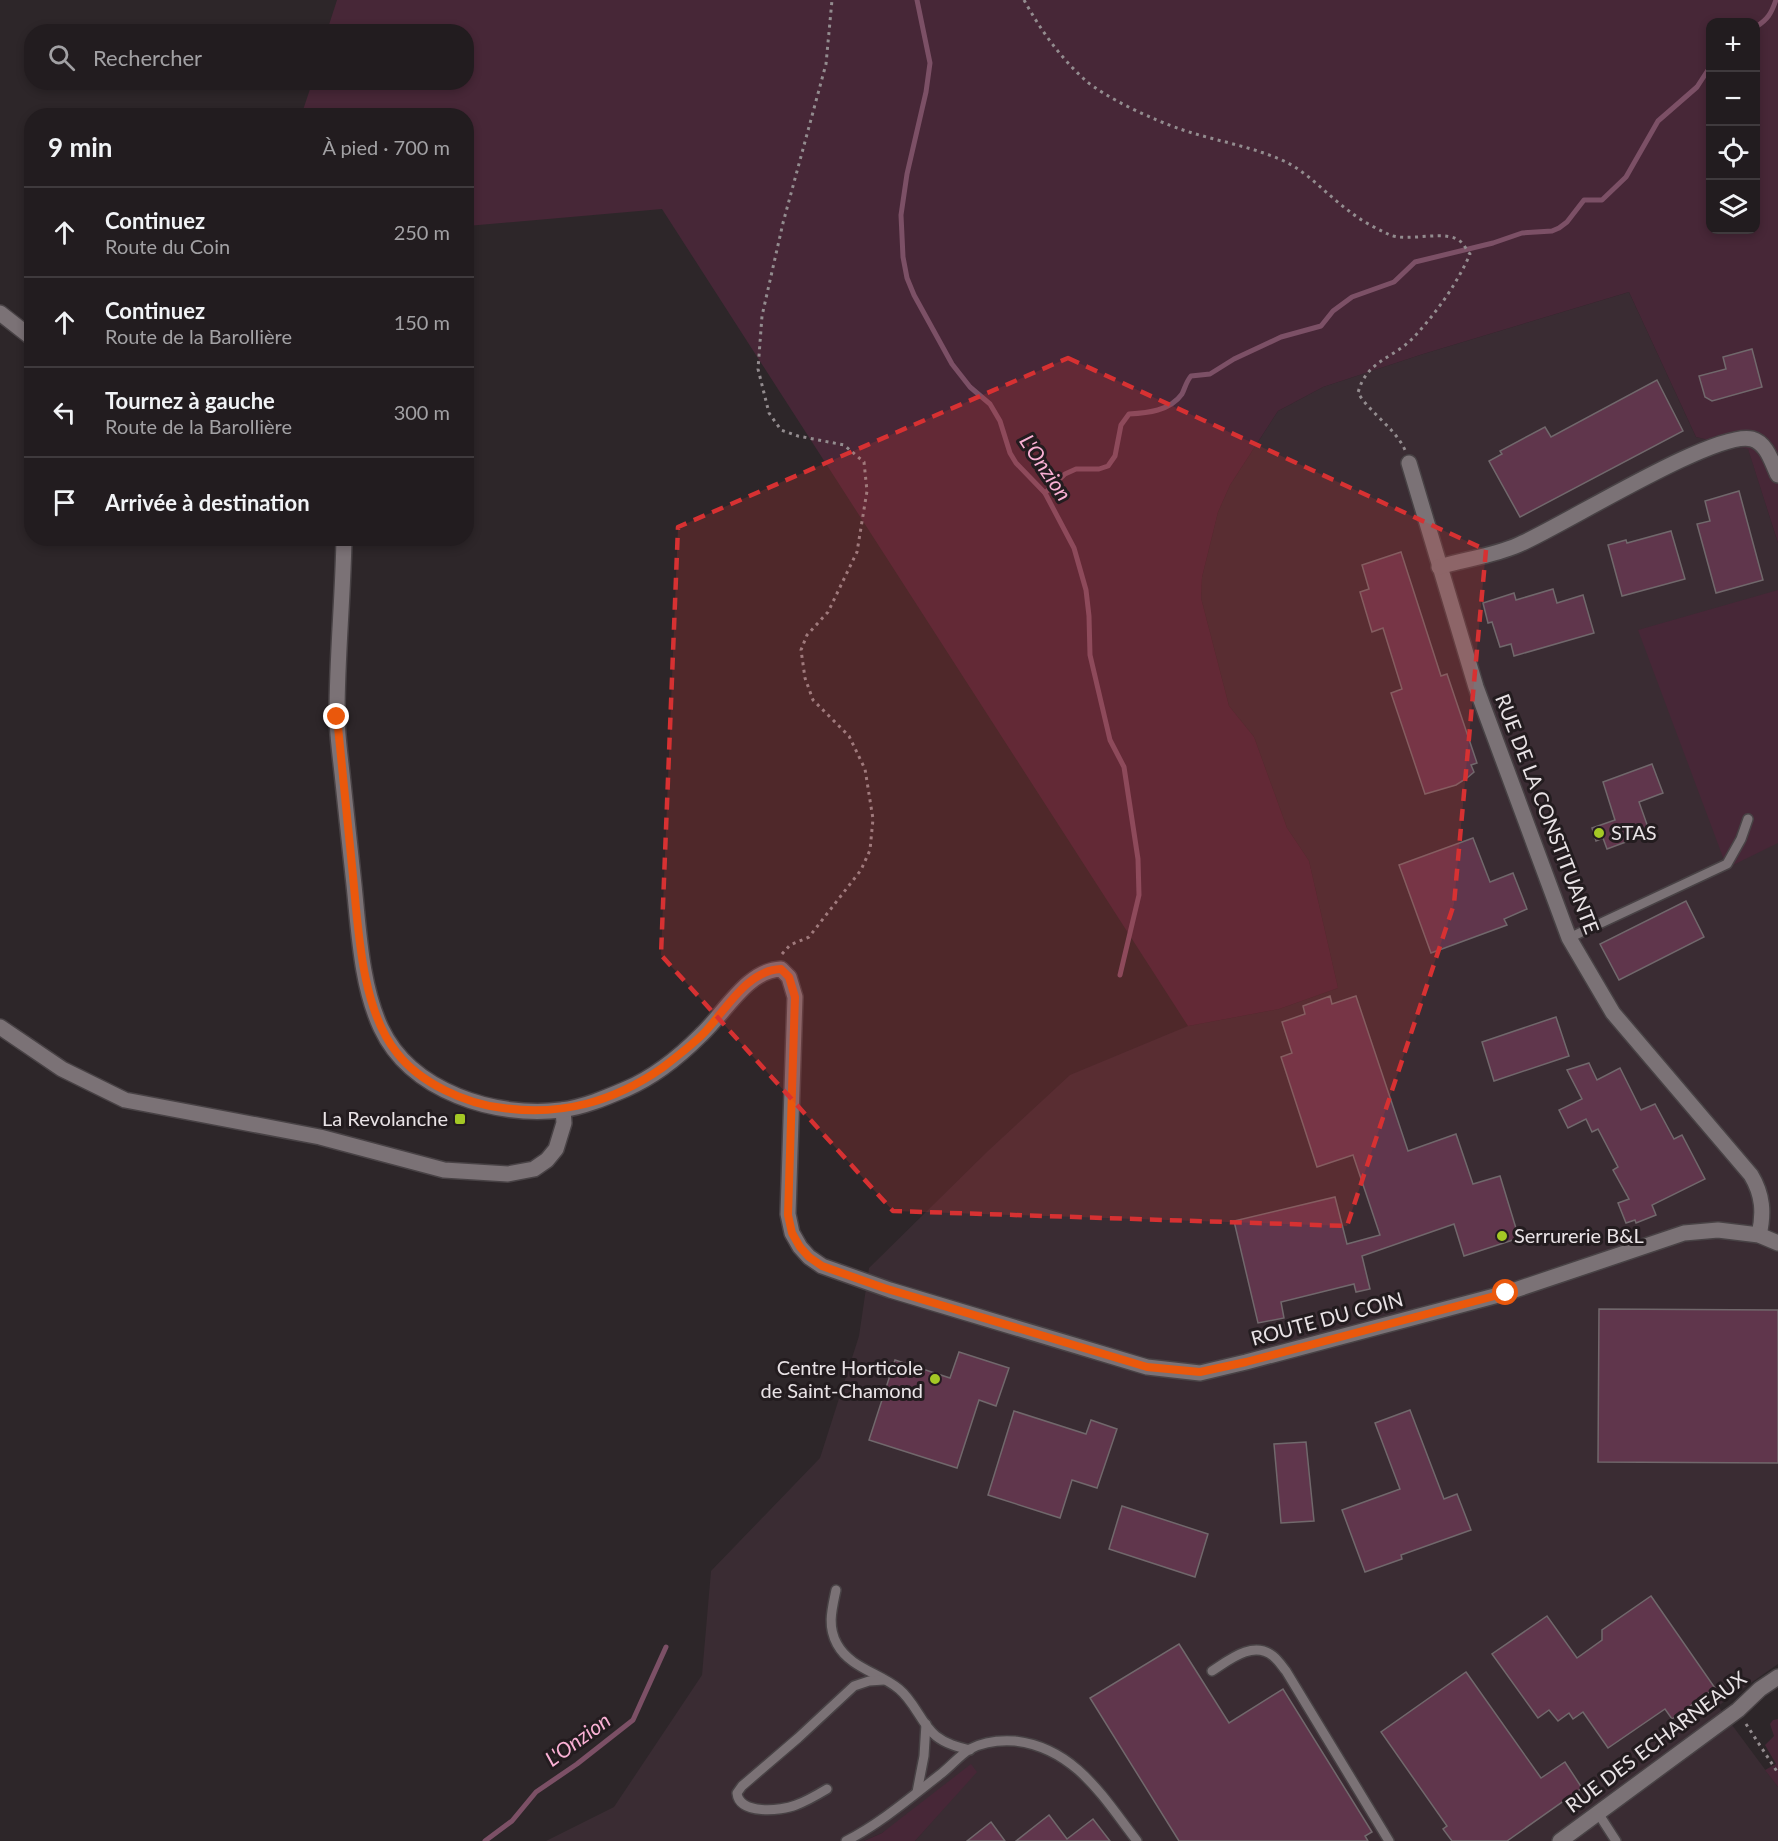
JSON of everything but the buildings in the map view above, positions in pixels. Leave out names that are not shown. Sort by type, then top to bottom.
[{"type":"main road","points":[[0,313],[24,332]]},
{"type":"main road","points":[[1439,567],[1518,545],[1695,453],[1735,439],[1751,438],[1760,442],[1778,475]]},
{"type":"main road","name":"RUE DE LA CONSTITUANTE","points":[[1409,463],[1476,687],[1569,938],[1613,1013],[1751,1175],[1759,1189],[1762,1203],[1762,1223],[1759,1235]]},
{"type":"main road","points":[[344,546],[337,717],[361,948],[371,998],[381,1028],[397,1053],[418,1074],[452,1093],[497,1108],[531,1112],[563,1110],[597,1101],[630,1087],[660,1069],[703,1034],[749,982],[770,969]]},
{"type":"main road","name":"ROUTE DU COIN","points":[[770,969],[781,969],[789,977],[795,997],[788,1215],[792,1233],[809,1257],[822,1266],[884,1288],[1147,1367],[1200,1372],[1246,1362],[1506,1293],[1684,1233],[1718,1230],[1759,1235],[1778,1243]]},
{"type":"main road","points":[[0,1028],[62,1069],[125,1100],[320,1137],[444,1170],[508,1174],[534,1169],[547,1160],[556,1149],[564,1123],[563,1110]]},
{"type":"main road","name":"RUE DES ECHARNEAUX","points":[[1560,1841],[1738,1710],[1760,1689],[1778,1677]]},
{"type":"lane","points":[[1569,938],[1727,864],[1741,839],[1748,819]]},
{"type":"lane","points":[[836,1590],[830,1619],[832,1634],[838,1646],[852,1661],[898,1688],[910,1699],[935,1735],[946,1742],[970,1749]]},
{"type":"lane","points":[[1212,1671],[1244,1651],[1258,1650],[1273,1655],[1286,1671],[1389,1841]]},
{"type":"lane","points":[[827,1789],[787,1808],[760,1809],[749,1807],[737,1800],[737,1793],[742,1786],[854,1686],[869,1681],[884,1680]]},
{"type":"lane","points":[[916,1793],[924,1756],[926,1724]]},
{"type":"lane","points":[[846,1841],[879,1822],[970,1749],[989,1742],[1009,1740],[1032,1743],[1055,1752],[1078,1768],[1137,1841]]},
{"type":"lane","points":[[1598,1813],[1616,1841]]},
{"type":"path","points":[[770,969],[790,945],[809,937],[861,870],[870,850],[873,819],[865,769],[849,736],[813,700],[805,678],[801,650],[807,635],[828,612],[857,552],[867,491],[864,462],[844,445],[798,436],[781,430],[769,413],[758,369],[762,316],[783,223],[826,64],[832,0]]},
{"type":"path","points":[[1024,0],[1042,33],[1085,80],[1116,100],[1152,118],[1182,129],[1254,149],[1287,162],[1315,182],[1349,212],[1389,236],[1453,237],[1462,242],[1470,254],[1462,272],[1426,324],[1410,341],[1378,362],[1361,383],[1358,393],[1366,405],[1401,442],[1409,463]]},
{"type":"path","points":[[1743,1719],[1778,1771]]},
{"type":"highlighted area","points":[[1068,358],[1486,550],[1454,904],[1347,1226],[893,1211],[661,955],[678,527]]},
{"type":"shaded area","points":[[337,0],[1778,0],[1778,543],[1748,449],[1696,437],[1629,292],[1423,354],[1323,387],[1278,411],[1230,485],[1218,512],[1202,577],[1201,598],[1229,706],[1254,737],[1287,828],[1309,861],[1338,988],[1279,1009],[1188,1026],[662,209],[474,225],[474,108],[304,108],[310,90],[474,90],[474,24],[329,24]]},
{"type":"shaded area","points":[[1629,292],[1696,437],[1748,448],[1778,543],[1778,1664],[1718,1706],[1778,1787],[1778,1841],[915,1841],[976,1772],[882,1833],[864,1841],[546,1841],[614,1807],[702,1675],[711,1571],[820,1458],[859,1336],[869,1268],[988,1151],[1070,1075],[1188,1026],[1279,1009],[1338,988],[1309,861],[1287,828],[1254,737],[1229,706],[1201,598],[1202,577],[1218,512],[1230,485],[1278,411],[1323,387],[1423,354]]},
{"type":"shaded area","points":[[1778,590],[1778,843],[1727,868],[1638,630]]},
{"type":"shaded area","points":[[1778,1719],[1778,1787],[1765,1770],[1776,1764],[1765,1745],[1774,1736],[1770,1724],[1773,1720]]},
{"type":"shaded area","points":[[971,1764],[977,1772],[915,1841],[864,1841],[882,1833]]},
{"type":"waterway","name":"L'Onzion","points":[[917,0],[930,63],[901,215],[903,257],[907,278],[952,364],[970,387],[990,404],[1000,421],[1010,453],[1016,463],[1045,493],[1074,548],[1086,590],[1090,655],[1110,740],[1124,767],[1138,859],[1139,895],[1120,975]]},
{"type":"waterway","points":[[1760,24],[1769,16],[1776,0]]},
{"type":"waterway","points":[[1045,493],[1065,474],[1076,469],[1099,469],[1108,466],[1115,456],[1121,425],[1129,414],[1165,408],[1182,394],[1191,376],[1210,374],[1234,359],[1281,337],[1321,326],[1333,311],[1352,297],[1394,282],[1415,262],[1493,243],[1522,233],[1552,231],[1559,228],[1567,222],[1584,200],[1602,200],[1626,177],[1658,121],[1697,87],[1707,72]]},
{"type":"waterway","name":"L'Onzion","points":[[485,1841],[512,1821],[536,1792],[577,1764],[633,1720],[666,1647]]},
{"type":"place","name":"STAS","points":[[1599,833]]},
{"type":"place","name":"La Revolanche","points":[[460,1119]]},
{"type":"place","name":"Serrurerie B&L","points":[[1502,1236]]},
{"type":"place","name":"Centre Horticole de Saint-Chamond","points":[[935,1379]]},
{"type":"route","points":[[337,717],[361,948],[371,998],[381,1028],[397,1053],[418,1074],[452,1093],[497,1108],[531,1112],[563,1110],[597,1101],[630,1087],[660,1069],[703,1034],[749,982],[770,969],[781,969],[789,977],[795,997],[788,1215],[792,1233],[800,1247],[822,1266],[884,1288],[1147,1367],[1200,1372],[1246,1362],[1506,1293]]}]
